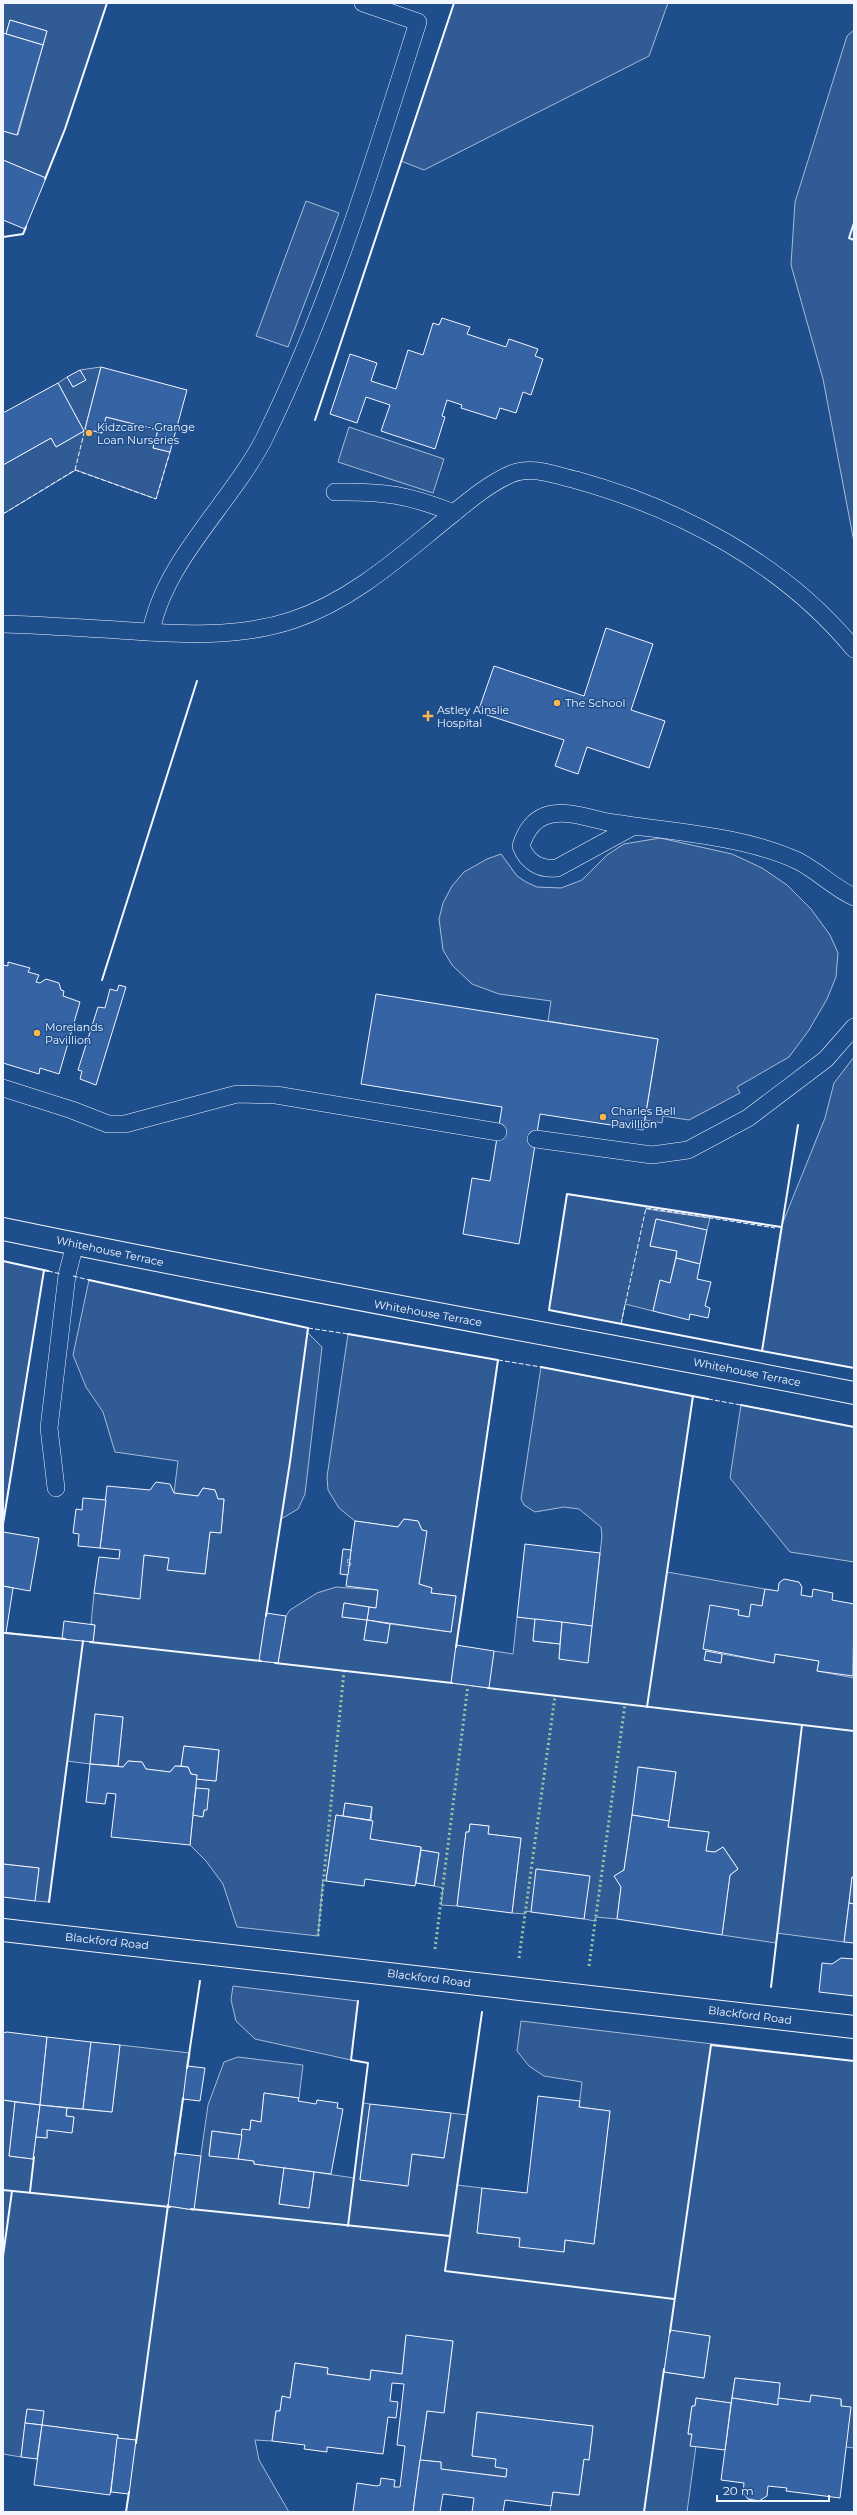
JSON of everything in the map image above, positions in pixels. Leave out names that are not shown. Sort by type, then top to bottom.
[{"type":"street","name":"Whitehouse Terrace","points":[[3,1229],[279,1286],[640,1351],[854,1393]]},
{"type":"street","name":"Blackford Road","points":[[3,1930],[854,2027]]},
{"type":"lane","points":[[151,632],[161,596],[203,528],[239,482],[264,439],[312,333],[364,193],[418,22],[363,3]]},
{"type":"lane","points":[[3,624],[191,634],[240,632],[267,627],[316,612],[342,599],[377,576],[454,513],[498,481],[509,475],[526,470],[539,470],[596,486],[640,501],[694,524],[733,547],[803,598],[854,649]]},
{"type":"lane","points":[[335,492],[381,492],[405,496],[454,513]]},
{"type":"lane","points":[[634,826],[557,868],[550,869],[536,865],[526,857],[521,846],[532,825],[545,816],[553,814],[570,814],[634,826],[665,829],[765,849],[798,862],[854,897]]},
{"type":"lane","points":[[536,1138],[652,1155],[688,1150],[748,1118],[826,1059],[854,1027]]},
{"type":"lane","points":[[3,1088],[72,1110],[108,1124],[125,1124],[237,1094],[253,1093],[276,1095],[498,1132]]},
{"type":"lane","points":[[56,1488],[49,1428],[67,1275],[75,1244]]},
{"type":"shaded area","points":[[3,3],[107,3],[65,129],[46,178],[3,160],[3,131],[18,135],[47,31],[10,20],[6,34],[3,33]]},
{"type":"shaded area","points":[[454,3],[668,3],[649,56],[424,170],[401,161]]},
{"type":"shaded area","points":[[854,30],[854,542],[823,379],[791,265],[795,202],[847,36]]},
{"type":"shaded area","points":[[306,201],[339,213],[288,347],[256,336]]},
{"type":"shaded area","points":[[101,367],[85,429],[102,433],[106,417],[158,430],[153,448],[170,452],[156,499],[76,470],[3,514],[3,465],[51,438],[56,447],[84,431],[58,383],[67,377],[73,387],[85,380],[80,370]]},
{"type":"shaded area","points":[[349,427],[444,459],[433,493],[338,462]]},
{"type":"shaded area","points":[[660,838],[732,854],[762,868],[787,885],[811,909],[830,935],[838,953],[836,977],[827,999],[809,1030],[789,1057],[737,1087],[740,1093],[689,1120],[663,1116],[662,1123],[645,1120],[658,1039],[548,1021],[551,1001],[499,994],[472,984],[452,965],[443,950],[439,919],[443,903],[452,886],[464,872],[487,859],[501,854],[517,876],[526,882],[537,887],[561,888],[582,880],[607,855],[624,844]]},
{"type":"shaded area","points":[[854,1057],[854,1368],[762,1351],[781,1227],[825,1118],[834,1083]]},
{"type":"shaded area","points":[[567,1194],[646,1207],[646,1209],[710,1218],[707,1230],[656,1219],[650,1246],[677,1251],[670,1283],[660,1280],[653,1311],[625,1304],[621,1324],[549,1310]]},
{"type":"shaded area","points":[[3,1261],[44,1270],[3,1524]]},
{"type":"shaded area","points":[[89,1280],[308,1328],[308,1333],[322,1347],[305,1494],[298,1509],[281,1519],[259,1661],[278,1663],[286,1616],[290,1610],[317,1593],[336,1587],[378,1590],[376,1608],[344,1603],[342,1617],[367,1620],[364,1640],[387,1643],[390,1624],[451,1632],[456,1596],[431,1593],[432,1588],[419,1584],[426,1531],[422,1530],[418,1521],[404,1519],[398,1527],[355,1521],[339,1508],[328,1490],[327,1477],[348,1334],[498,1360],[451,1683],[488,1688],[494,1651],[513,1654],[517,1617],[535,1619],[533,1641],[560,1644],[559,1659],[588,1662],[602,1536],[601,1527],[579,1509],[564,1507],[535,1512],[524,1505],[521,1499],[541,1367],[693,1396],[667,1572],[765,1589],[762,1606],[749,1617],[738,1615],[706,1649],[705,1660],[721,1663],[722,1654],[774,1663],[775,1654],[819,1661],[817,1671],[854,1678],[854,1877],[852,1877],[844,1942],[777,1933],[776,1943],[722,1935],[730,1875],[738,1869],[723,1847],[715,1852],[706,1851],[709,1832],[668,1827],[676,1772],[639,1767],[624,1870],[615,1876],[621,1887],[617,1919],[596,1917],[595,1921],[584,1919],[589,1876],[537,1869],[531,1912],[526,1911],[525,1914],[512,1913],[521,1838],[488,1834],[489,1826],[470,1824],[469,1832],[466,1832],[457,1906],[441,1905],[443,1888],[434,1886],[439,1853],[421,1850],[421,1847],[370,1839],[372,1807],[345,1803],[343,1816],[336,1815],[326,1881],[323,1880],[318,1936],[237,1927],[223,1884],[206,1861],[190,1845],[193,1815],[203,1816],[209,1790],[196,1788],[196,1779],[216,1781],[219,1750],[184,1746],[181,1766],[175,1766],[170,1772],[146,1769],[142,1762],[128,1761],[123,1767],[118,1766],[123,1717],[95,1714],[90,1764],[67,1761],[49,1902],[35,1901],[39,1868],[3,1864],[3,1632],[93,1642],[95,1625],[91,1624],[94,1593],[139,1599],[144,1555],[169,1558],[168,1570],[205,1574],[210,1532],[221,1533],[224,1499],[218,1499],[215,1490],[203,1488],[198,1496],[174,1493],[178,1461],[115,1452],[103,1412],[86,1387],[73,1355]]},
{"type":"shaded area","points":[[741,1405],[854,1427],[854,1562],[790,1552],[730,1478]]},
{"type":"shaded area","points":[[233,1986],[358,2001],[351,2060],[255,2039],[236,2021],[231,2000]]},
{"type":"shaded area","points":[[521,2021],[854,2061],[854,2448],[846,2447],[841,2399],[811,2395],[810,2402],[778,2398],[780,2383],[735,2378],[731,2403],[696,2398],[695,2406],[692,2406],[688,2434],[692,2434],[696,2446],[687,2512],[550,2512],[553,2492],[579,2495],[584,2459],[589,2460],[593,2426],[477,2412],[472,2456],[496,2459],[507,2469],[506,2477],[441,2469],[441,2462],[420,2460],[427,2411],[444,2412],[453,2341],[406,2336],[402,2374],[371,2370],[370,2380],[327,2374],[328,2368],[295,2363],[290,2398],[282,2397],[280,2411],[276,2411],[272,2441],[255,2440],[259,2460],[289,2512],[126,2512],[136,2440],[117,2438],[118,2435],[42,2425],[27,2410],[21,2457],[3,2454],[3,2100],[15,2102],[9,2156],[33,2159],[36,2137],[47,2138],[47,2124],[72,2132],[74,2117],[66,2116],[67,2108],[112,2112],[120,2045],[190,2053],[168,2206],[193,2210],[208,2105],[224,2062],[238,2057],[303,2065],[299,2098],[264,2093],[261,2122],[251,2120],[250,2130],[242,2135],[212,2131],[209,2155],[254,2161],[254,2164],[284,2168],[279,2204],[309,2208],[314,2172],[354,2178],[363,2103],[370,2104],[360,2179],[407,2186],[412,2154],[444,2158],[451,2113],[467,2115],[457,2185],[482,2188],[477,2233],[520,2238],[564,2252],[565,2240],[594,2244],[610,2111],[579,2107],[582,2082],[544,2076],[529,2066],[517,2051]],"holes":[[[670,2331],[710,2336],[704,2378],[664,2372]]]},
{"type":"building","points":[[10,20],[47,31],[43,45],[6,34]]},
{"type":"building","points":[[3,33],[43,45],[17,135],[3,131]]},
{"type":"building","points":[[3,160],[46,178],[25,229],[3,220]]},
{"type":"building","points":[[442,318],[470,327],[467,334],[506,347],[509,339],[538,349],[535,356],[543,359],[531,395],[523,392],[516,413],[500,408],[496,419],[461,408],[462,405],[447,400],[442,416],[445,417],[435,449],[381,431],[390,405],[366,397],[357,423],[330,414],[350,354],[377,363],[371,381],[396,389],[408,350],[423,355],[433,323],[439,325]]},
{"type":"building","points":[[101,367],[187,390],[170,452],[153,448],[158,430],[106,417],[102,433],[85,429]]},
{"type":"building","points":[[80,370],[86,380],[73,387],[67,377]]},
{"type":"building","points":[[58,383],[84,431],[56,447],[51,438],[3,465],[3,413]]},
{"type":"building","name":"The School","points":[[606,628],[653,644],[631,710],[665,721],[649,768],[587,747],[578,774],[555,766],[564,740],[478,712],[494,666],[584,696]]},
{"type":"building","name":"Morelands Pavillion","points":[[8,962],[30,968],[28,972],[39,975],[36,982],[40,983],[46,979],[59,983],[61,990],[64,991],[63,996],[80,1002],[59,1074],[40,1068],[39,1074],[3,1063],[3,965],[8,966]]},
{"type":"building","points":[[119,985],[126,987],[96,1085],[80,1079],[82,1071],[78,1070],[98,1007],[105,1008],[110,989],[117,991]]},
{"type":"building","name":"Charles Bell Pavillion","points":[[376,994],[658,1039],[643,1130],[540,1114],[519,1244],[463,1234],[472,1178],[490,1181],[502,1107],[361,1084]]},
{"type":"building","points":[[656,1219],[707,1230],[700,1264],[676,1258],[677,1251],[650,1246]]},
{"type":"building","points":[[676,1258],[700,1264],[697,1279],[711,1282],[705,1306],[710,1308],[708,1318],[690,1314],[689,1320],[653,1311],[660,1280],[670,1283]]},
{"type":"building","points":[[156,1482],[170,1484],[174,1493],[198,1496],[203,1488],[215,1490],[218,1499],[224,1499],[221,1533],[210,1532],[205,1574],[167,1570],[169,1558],[144,1555],[140,1599],[94,1593],[99,1557],[119,1559],[120,1550],[100,1548],[107,1486],[150,1490]]},
{"type":"building","points":[[83,1498],[106,1500],[100,1548],[78,1546],[79,1534],[73,1533],[76,1509],[82,1510]]},
{"type":"building","points":[[404,1519],[418,1521],[422,1530],[427,1531],[419,1584],[432,1588],[431,1593],[456,1596],[451,1632],[367,1620],[369,1607],[376,1608],[378,1590],[346,1586],[355,1521],[398,1527]]},
{"type":"building","points":[[3,1532],[39,1538],[30,1591],[3,1586]]},
{"type":"building","points":[[525,1544],[600,1553],[592,1626],[517,1617]]},
{"type":"building","points":[[343,1549],[351,1550],[348,1575],[340,1574]]},
{"type":"building","points":[[784,1579],[799,1582],[802,1587],[801,1595],[812,1597],[813,1589],[833,1593],[832,1600],[854,1604],[853,1676],[817,1671],[819,1661],[775,1654],[774,1663],[703,1649],[710,1605],[739,1610],[738,1615],[749,1617],[751,1604],[762,1606],[765,1589],[778,1591],[779,1583]]},
{"type":"building","points":[[3,1586],[13,1588],[6,1633],[3,1632]]},
{"type":"building","points":[[344,1603],[369,1607],[367,1620],[342,1617]]},
{"type":"building","points":[[266,1613],[286,1616],[278,1663],[259,1661]]},
{"type":"building","points":[[535,1619],[562,1622],[560,1644],[533,1641]]},
{"type":"building","points":[[367,1620],[390,1624],[387,1643],[364,1640]]},
{"type":"building","points":[[64,1621],[95,1625],[93,1642],[62,1639]]},
{"type":"building","points":[[562,1622],[592,1626],[588,1663],[559,1659]]},
{"type":"building","points":[[456,1645],[494,1651],[489,1688],[451,1683]]},
{"type":"building","points":[[706,1651],[722,1654],[721,1663],[704,1660]]},
{"type":"building","points":[[95,1714],[123,1717],[118,1766],[90,1764]]},
{"type":"building","points":[[184,1746],[219,1750],[216,1781],[196,1779],[197,1775],[191,1774],[188,1767],[181,1766]]},
{"type":"building","points":[[128,1761],[142,1762],[146,1769],[170,1772],[175,1766],[188,1767],[191,1774],[197,1775],[190,1845],[111,1837],[116,1794],[107,1793],[105,1804],[86,1802],[90,1764],[123,1767]]},
{"type":"building","points":[[638,1767],[676,1772],[669,1821],[632,1815]]},
{"type":"building","points":[[196,1788],[209,1789],[207,1810],[204,1810],[203,1817],[193,1815]]},
{"type":"building","points":[[345,1803],[372,1807],[370,1820],[343,1816]]},
{"type":"building","points":[[336,1815],[373,1821],[370,1839],[421,1847],[415,1886],[365,1879],[364,1886],[326,1881]]},
{"type":"building","points":[[632,1815],[669,1821],[668,1827],[709,1832],[706,1851],[715,1852],[723,1847],[738,1869],[730,1875],[722,1935],[617,1919],[621,1887],[614,1876],[624,1870]]},
{"type":"building","points":[[470,1824],[489,1826],[488,1834],[521,1838],[512,1913],[457,1906],[466,1832],[469,1832]]},
{"type":"building","points":[[421,1850],[439,1853],[434,1886],[416,1883]]},
{"type":"building","points":[[3,1864],[39,1868],[35,1901],[3,1897]]},
{"type":"building","points":[[536,1869],[590,1876],[584,1919],[531,1912]]},
{"type":"building","points":[[852,1877],[854,1877],[854,1904],[849,1903]]},
{"type":"building","points":[[849,1903],[854,1904],[854,1943],[844,1942]]},
{"type":"building","points":[[841,1958],[854,1959],[854,1996],[819,1992],[822,1963],[832,1964]]},
{"type":"building","points":[[7,2032],[47,2037],[40,2105],[3,2100],[3,2033]]},
{"type":"building","points":[[47,2037],[91,2042],[83,2109],[40,2105]]},
{"type":"building","points":[[91,2042],[120,2045],[112,2112],[83,2109]]},
{"type":"building","points":[[187,2066],[205,2068],[200,2101],[183,2099]]},
{"type":"building","points":[[264,2093],[299,2098],[298,2101],[316,2104],[317,2100],[338,2103],[337,2108],[343,2109],[331,2174],[254,2164],[254,2161],[238,2159],[242,2129],[250,2130],[251,2120],[261,2122]]},
{"type":"building","points":[[538,2096],[580,2101],[579,2107],[610,2111],[594,2244],[565,2240],[564,2252],[519,2247],[520,2238],[477,2233],[482,2188],[527,2193]]},
{"type":"building","points":[[15,2102],[40,2105],[33,2159],[9,2156]]},
{"type":"building","points":[[370,2104],[451,2113],[444,2158],[412,2154],[408,2186],[360,2180]]},
{"type":"building","points":[[40,2105],[67,2108],[66,2116],[74,2117],[72,2133],[47,2130],[47,2138],[36,2137]]},
{"type":"building","points":[[212,2131],[242,2135],[238,2159],[209,2156]]},
{"type":"building","points":[[175,2153],[201,2156],[194,2210],[168,2206]]},
{"type":"building","points":[[284,2168],[314,2172],[309,2208],[279,2204]]},
{"type":"building","points":[[670,2330],[710,2336],[704,2378],[664,2372]]},
{"type":"building","points":[[406,2335],[453,2341],[444,2413],[427,2411],[413,2512],[353,2512],[357,2483],[377,2486],[380,2485],[381,2478],[395,2480],[394,2487],[400,2487],[405,2446],[397,2445],[404,2384],[392,2383],[390,2401],[398,2402],[396,2418],[388,2417],[383,2454],[327,2447],[327,2452],[304,2449],[305,2445],[272,2441],[276,2411],[280,2411],[282,2396],[290,2398],[295,2363],[328,2368],[327,2374],[370,2380],[371,2370],[402,2374]]},
{"type":"building","points":[[735,2378],[780,2383],[778,2405],[732,2398]]},
{"type":"building","points":[[811,2395],[841,2399],[841,2406],[851,2407],[840,2498],[786,2491],[787,2488],[768,2486],[767,2496],[759,2501],[748,2499],[743,2493],[744,2483],[721,2480],[732,2398],[778,2405],[778,2398],[810,2402]]},
{"type":"building","points":[[696,2398],[731,2403],[725,2450],[690,2446],[692,2434],[688,2434],[692,2406],[695,2406]]},
{"type":"building","points":[[27,2409],[44,2411],[42,2425],[25,2423]]},
{"type":"building","points":[[477,2412],[593,2426],[589,2460],[584,2459],[579,2495],[553,2492],[551,2506],[505,2500],[503,2512],[472,2512],[474,2498],[443,2494],[440,2512],[413,2512],[420,2460],[441,2462],[441,2469],[506,2477],[507,2469],[495,2467],[496,2459],[472,2456]]},
{"type":"building","points":[[25,2423],[42,2425],[37,2459],[21,2457]]},
{"type":"building","points":[[42,2425],[118,2435],[110,2495],[34,2485]]},
{"type":"building","points":[[117,2438],[136,2440],[129,2494],[111,2492]]},
{"type":"hedge","points":[[318,1936],[344,1671]]},
{"type":"hedge","points":[[435,1949],[468,1685]]},
{"type":"hedge","points":[[519,1958],[555,1696]]},
{"type":"hedge","points":[[589,1966],[625,1704]]},
{"type":"fence","points":[[75,470],[85,429]]},
{"type":"fence","points":[[3,514],[75,470],[156,499],[170,452]]},
{"type":"fence","points":[[621,1324],[646,1208],[775,1228]]},
{"type":"fence","points":[[48,1271],[61,1274]]},
{"type":"fence","points":[[73,1276],[89,1280]]},
{"type":"fence","points":[[308,1328],[348,1334]]},
{"type":"fence","points":[[498,1360],[541,1367]]},
{"type":"fence","points":[[708,1399],[741,1405]]},
{"type":"wall","points":[[45,179],[65,129],[107,3]]},
{"type":"wall","points":[[315,420],[454,3]]},
{"type":"wall","points":[[854,223],[849,238],[854,240]]},
{"type":"wall","points":[[3,237],[23,234],[26,227]]},
{"type":"wall","points":[[102,980],[197,681]]},
{"type":"wall","points":[[781,1227],[567,1194],[549,1310],[762,1351],[798,1125]]},
{"type":"wall","points":[[3,1261],[48,1271]]},
{"type":"wall","points":[[3,1524],[44,1270]]},
{"type":"wall","points":[[89,1280],[308,1328],[290,1462],[266,1616]]},
{"type":"wall","points":[[348,1334],[498,1360],[456,1647]]},
{"type":"wall","points":[[762,1351],[854,1368]]},
{"type":"wall","points":[[541,1367],[708,1399]]},
{"type":"wall","points":[[647,1707],[693,1396]]},
{"type":"wall","points":[[741,1405],[854,1427]]},
{"type":"wall","points":[[5,1633],[65,1639]]},
{"type":"wall","points":[[49,1902],[83,1641]]},
{"type":"wall","points":[[90,1642],[261,1661]]},
{"type":"wall","points":[[275,1663],[452,1683]]},
{"type":"wall","points":[[488,1688],[854,1731]]},
{"type":"wall","points":[[771,1987],[802,1725]]},
{"type":"wall","points":[[187,2068],[200,1981]]},
{"type":"wall","points":[[348,2226],[368,2063],[351,2060],[358,2001]]},
{"type":"wall","points":[[482,2012],[445,2271],[674,2299]]},
{"type":"wall","points":[[670,2332],[711,2045],[854,2061]]},
{"type":"wall","points":[[175,2155],[183,2098]]},
{"type":"wall","points":[[30,2192],[34,2157]]},
{"type":"wall","points":[[3,2190],[170,2207]]},
{"type":"wall","points":[[3,2256],[12,2191]]},
{"type":"wall","points":[[136,2443],[168,2205]]},
{"type":"wall","points":[[191,2209],[450,2236]]},
{"type":"wall","points":[[644,2512],[664,2369]]},
{"type":"wall","points":[[126,2512],[129,2492]]},
{"type":"place","name":"Kidzcare - Grange Loan Nurseries","points":[[89,433]]},
{"type":"place","name":"The School","points":[[557,703]]},
{"type":"place","name":"Astley Ainslie Hospital","points":[[428,716]]},
{"type":"place","name":"Morelands Pavillion","points":[[37,1033]]},
{"type":"place","name":"Charles Bell Pavillion","points":[[603,1117]]}]
